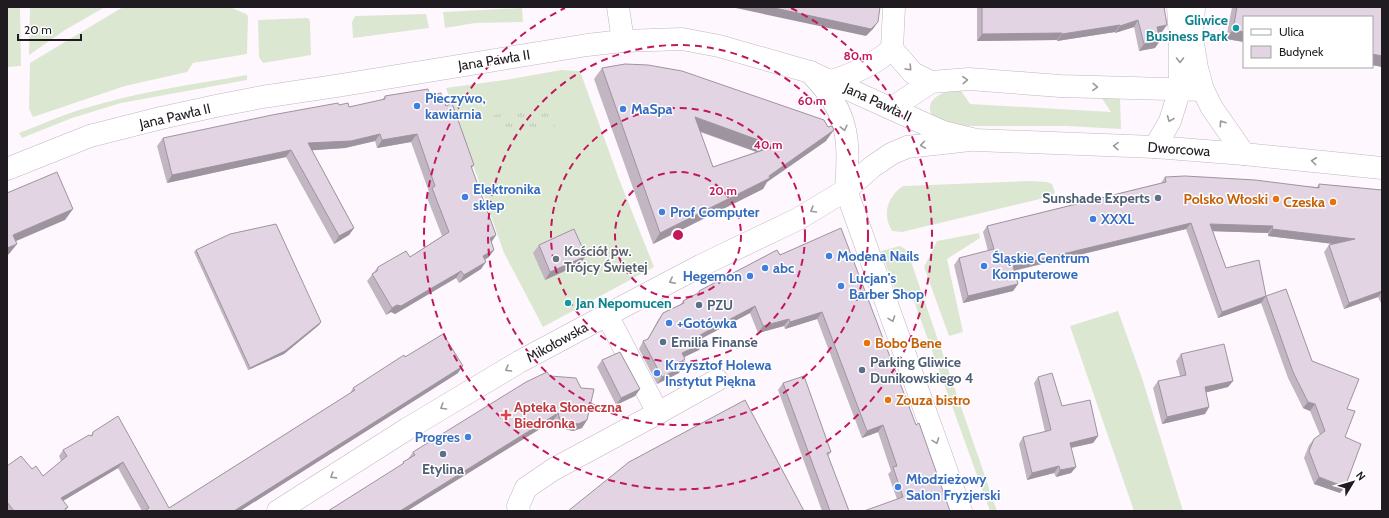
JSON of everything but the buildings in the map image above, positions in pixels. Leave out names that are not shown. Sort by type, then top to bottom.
[{"type":"street","points":[[618,7],[623,41]]},
{"type":"street","points":[[894,7],[892,49],[913,73],[931,82]]},
{"type":"street","points":[[1155,147],[1170,122],[1180,90],[1180,39],[1178,7]]},
{"type":"street","points":[[1194,7],[1192,37],[1197,68],[1203,90],[1212,108],[1244,154]]},
{"type":"street","name":"Jana Pawła II","points":[[7,169],[90,136],[160,118],[266,96],[587,45],[623,41],[682,39],[719,46],[810,72],[943,132],[976,140]]},
{"type":"street","points":[[832,81],[850,75],[884,56],[892,49]]},
{"type":"street","points":[[810,72],[834,101],[845,127],[849,155],[846,190],[961,511]]},
{"type":"street","points":[[892,108],[931,82],[969,79],[1060,86],[1203,90]]},
{"type":"street","name":"Mikołowska","points":[[278,511],[470,391],[607,315],[702,265],[798,218],[846,190],[872,167],[891,154],[907,147],[976,140]]},
{"type":"street","name":"Dworcowa","points":[[976,140],[1155,147],[1244,154],[1382,168]]},
{"type":"street","points":[[607,315],[658,413]]},
{"type":"street","points":[[519,511],[518,506],[526,488],[554,469],[717,380]]},
{"type":"green space","points":[[7,7],[20,7],[21,66],[8,67]]},
{"type":"green space","points":[[30,7],[105,7],[65,30],[29,55]]},
{"type":"green space","points":[[123,7],[230,7],[248,16],[247,54],[193,63],[187,72],[125,86],[33,117],[29,109],[30,63]]},
{"type":"green space","points":[[522,8],[523,22],[475,23],[445,28],[443,12]]},
{"type":"green space","points":[[426,14],[429,28],[353,38],[352,22],[355,16]]},
{"type":"green space","points":[[307,18],[310,22],[311,55],[263,63],[259,57],[258,20]]},
{"type":"green space","points":[[561,70],[580,71],[619,179],[654,267],[543,327],[504,253],[446,88]]},
{"type":"green space","points":[[247,75],[247,80],[121,103],[72,118],[22,138],[19,133],[69,113],[118,99]]},
{"type":"green space","points":[[960,89],[970,104],[1111,112],[1101,97],[1120,98],[1121,129],[1066,126],[958,126],[932,116],[930,109],[931,104],[937,96],[948,91]]},
{"type":"green space","points":[[549,107],[557,134],[490,130],[487,116]]},
{"type":"green space","points":[[1030,181],[1047,182],[1052,184],[1055,192],[1052,196],[902,232],[892,231],[887,218],[888,206],[893,195],[903,186]]},
{"type":"green space","points":[[979,233],[980,238],[947,259],[963,332],[949,336],[924,267],[937,241]]},
{"type":"green space","points":[[900,246],[907,250],[997,511],[990,511],[914,301],[898,298],[881,251]]},
{"type":"green space","points":[[1118,311],[1142,378],[1183,511],[1134,511],[1070,326]]},
{"type":"place","name":"Gliwice Business Park","points":[[1236,28]]},
{"type":"place","name":"Pieczywo, kawiarnia","points":[[417,106]]},
{"type":"place","name":"MaSpa","points":[[623,109]]},
{"type":"place","name":"Elektronika sklep","points":[[465,197]]},
{"type":"place","name":"Sunshade Experts","points":[[1158,198]]},
{"type":"place","name":"Polsko Włoski","points":[[1276,199]]},
{"type":"place","name":"Czeska","points":[[1333,202]]},
{"type":"place","name":"Prof Computer","points":[[662,212]]},
{"type":"place","name":"XXXL","points":[[1093,219]]},
{"type":"place","name":"Modena Nails","points":[[829,256]]},
{"type":"place","name":"Kościół pw. Trójcy Świętej","points":[[556,259]]},
{"type":"place","name":"Śląskie Centrum Komputerowe","points":[[984,266]]},
{"type":"place","name":"abc","points":[[765,268]]},
{"type":"place","name":"Hegemon","points":[[750,276]]},
{"type":"place","name":"Lucjan's Barber Shop","points":[[841,286]]},
{"type":"place","name":"Jan Nepomucen","points":[[568,303]]},
{"type":"place","name":"PZU","points":[[699,305]]},
{"type":"place","name":"+Gotówka","points":[[669,323]]},
{"type":"place","name":"Emilia Finanse","points":[[663,342]]},
{"type":"place","name":"Bobo Bene","points":[[867,343]]},
{"type":"place","name":"Parking Gliwice Dunikowskiego 4","points":[[862,370]]},
{"type":"place","name":"Krzysztof Holewa Instytut Piękna","points":[[657,373]]},
{"type":"place","name":"Zouza bistro","points":[[888,400]]},
{"type":"place","name":"Apteka Słoneczna Biedronka","points":[[506,415]]},
{"type":"place","name":"Progres","points":[[468,437]]},
{"type":"place","name":"Etylina","points":[[443,454]]},
{"type":"place","name":"Młodzieżowy Salon Fryzjerski","points":[[898,487]]}]
